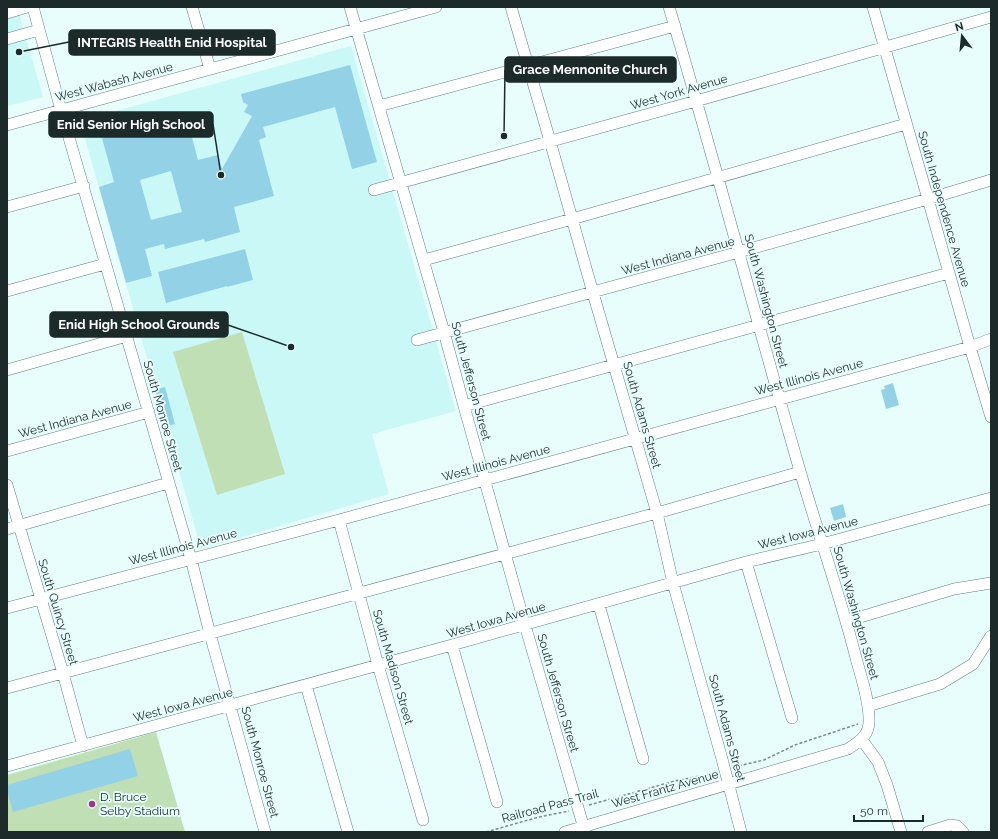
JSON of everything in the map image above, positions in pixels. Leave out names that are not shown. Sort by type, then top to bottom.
[{"type":"street","points":[[13,10],[27,7]]},
{"type":"street","name":"South Monroe Street","points":[[33,7],[105,264],[191,559],[210,634],[265,832]]},
{"type":"street","points":[[192,7],[210,69]]},
{"type":"street","name":"South Jefferson Street","points":[[350,7],[402,182],[525,625],[584,829]]},
{"type":"street","name":"West Wabash Avenue","points":[[7,125],[436,7]]},
{"type":"street","name":"South Adams Street","points":[[511,7],[636,439],[656,512],[673,583],[741,832]]},
{"type":"street","name":"South Washington Street","points":[[669,7],[800,472],[847,621],[868,706],[870,720],[868,729],[862,740]]},
{"type":"street","name":"South Independence Avenue","points":[[873,7],[991,417]]},
{"type":"street","name":"West York Avenue","points":[[374,190],[696,101],[991,17]]},
{"type":"street","points":[[379,106],[675,26]]},
{"type":"street","points":[[7,39],[39,30]]},
{"type":"street","points":[[424,260],[906,124]]},
{"type":"street","name":"West Indiana Avenue","points":[[417,340],[593,293],[991,180]]},
{"type":"street","points":[[7,207],[84,186]]},
{"type":"street","points":[[7,291],[105,264]]},
{"type":"street","points":[[464,406],[949,274]]},
{"type":"street","points":[[7,370],[127,336]]},
{"type":"street","name":"West Illinois Avenue","points":[[7,608],[636,439],[970,347],[991,339]]},
{"type":"street","name":"West Indiana Avenue","points":[[7,451],[149,412]]},
{"type":"street","points":[[7,688],[359,594],[800,472]]},
{"type":"street","points":[[7,529],[168,483]]},
{"type":"street","name":"South Quincy Street","points":[[7,485],[63,673],[83,746]]},
{"type":"street","name":"West Iowa Avenue","points":[[7,766],[599,605],[746,562],[822,544],[991,498]]},
{"type":"street","name":"South Madison Street","points":[[339,520],[378,665],[423,820]]},
{"type":"street","points":[[746,562],[792,718]]},
{"type":"street","points":[[847,621],[954,589],[991,582]]},
{"type":"street","points":[[599,605],[643,759]]},
{"type":"street","points":[[868,706],[940,684],[973,664],[991,636]]},
{"type":"street","points":[[452,645],[497,802]]},
{"type":"street","points":[[306,685],[348,832]]},
{"type":"street","points":[[862,740],[878,762],[887,785],[901,832]]},
{"type":"street","name":"West Frantz Avenue","points":[[565,832],[584,829],[728,784],[848,749],[862,740]]},
{"type":"street","points":[[928,832],[950,825],[957,826],[963,832]]},
{"type":"path","name":"Railroad Pass Trail","points":[[486,832],[675,781],[764,760],[795,745],[870,720]]},
{"type":"shaded area","points":[[7,7],[17,7],[43,97],[7,106]]},
{"type":"shaded area","points":[[351,46],[456,411],[372,434],[389,494],[201,549],[80,121]]},
{"type":"green space","points":[[242,332],[285,474],[217,495],[173,352]]},
{"type":"green space","name":"D. Bruce Selby Stadium","points":[[156,732],[185,832],[7,832],[7,775]]},
{"type":"building","points":[[350,65],[377,162],[352,169],[335,107],[263,127],[266,137],[259,140],[274,196],[234,207],[240,232],[205,242],[204,239],[165,249],[164,244],[145,249],[152,276],[126,283],[99,187],[114,182],[102,138],[186,115],[198,160],[218,155],[222,169],[252,116],[244,112],[248,105],[243,102],[241,94]],"holes":[[[171,171],[182,212],[151,220],[140,180]]]},
{"type":"building","points":[[245,249],[253,280],[166,303],[158,272]]},
{"type":"building","points":[[893,383],[899,405],[886,409],[881,390],[885,389],[884,386]]},
{"type":"building","points":[[165,387],[175,424],[165,427],[155,390]]},
{"type":"building","points":[[843,504],[846,517],[834,521],[830,508]]},
{"type":"building","points":[[130,749],[138,776],[13,812],[7,785]]},
{"type":"place","name":"INTEGRIS Health Enid Hospital","points":[[19,52]]},
{"type":"place","name":"Grace Mennonite Church","points":[[504,136]]},
{"type":"place","name":"Enid Senior High School","points":[[221,175]]},
{"type":"place","name":"Enid High School Grounds","points":[[291,347]]},
{"type":"place","name":"D. Bruce Selby Stadium","points":[[92,804]]}]
